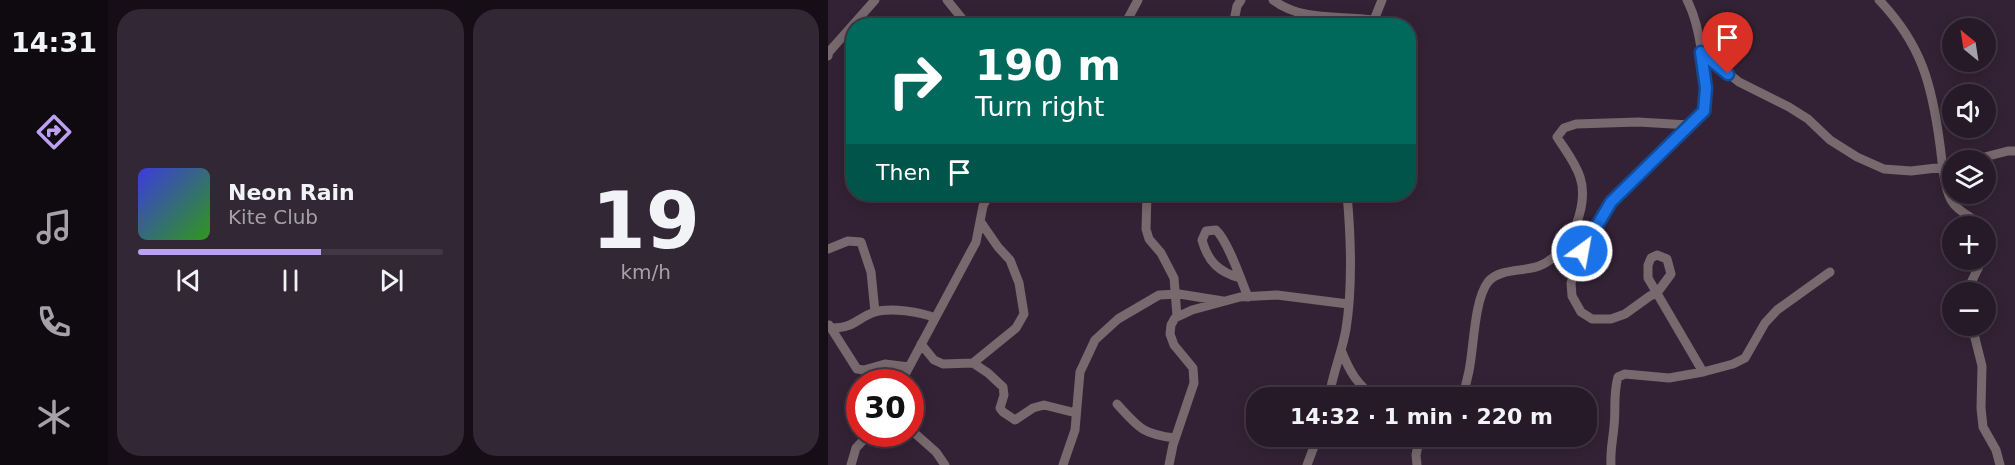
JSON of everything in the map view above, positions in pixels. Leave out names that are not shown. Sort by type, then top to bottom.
[{"type":"street","points":[[858,18],[874,0]]},
{"type":"street","points":[[947,0],[962,18]]},
{"type":"street","points":[[1128,18],[1138,0]]},
{"type":"street","points":[[1235,18],[1241,0]]},
{"type":"street","points":[[1273,0],[1295,12],[1328,18]]},
{"type":"street","points":[[1375,18],[1383,0]]},
{"type":"street","points":[[1687,0],[1701,52],[1706,88],[1704,111],[1611,202],[1582,251],[1571,283],[1572,296],[1581,312],[1592,319],[1611,319],[1625,314],[1657,293],[1703,372]]},
{"type":"street","points":[[1879,0],[1893,15],[1908,38],[1926,73],[1944,150]]},
{"type":"street","points":[[828,56],[846,32]]},
{"type":"street","points":[[1701,52],[1739,82],[1808,119],[1830,140],[1857,157],[1884,169],[1911,171],[1942,168]]},
{"type":"street","points":[[1465,387],[1480,298],[1489,281],[1501,273],[1540,266],[1553,258],[1565,244],[1576,222],[1582,197],[1580,178],[1557,137],[1564,128],[1576,124],[1638,122],[1689,125]]},
{"type":"street","points":[[1996,154],[2015,151]]},
{"type":"street","points":[[830,326],[858,369],[864,370],[885,364],[909,367],[976,242],[986,201]]},
{"type":"street","points":[[1147,201],[1146,229],[1149,239],[1161,253],[1171,272],[1175,285],[1177,316]]},
{"type":"street","points":[[1330,387],[1341,350],[1348,304],[1350,232],[1348,201]]},
{"type":"street","points":[[1954,204],[1968,216]]},
{"type":"street","points":[[973,363],[1016,328],[1024,314],[1019,283],[1010,260],[980,220]]},
{"type":"street","points":[[1240,278],[1223,273],[1210,260],[1202,240],[1206,231],[1218,231],[1240,278],[1248,297]]},
{"type":"street","points":[[828,249],[848,241],[861,242],[871,272],[876,312]]},
{"type":"street","points":[[1611,465],[1614,390],[1618,377],[1625,374],[1669,378],[1733,364],[1745,358],[1766,323],[1777,310],[1830,272]]},
{"type":"street","points":[[1063,465],[1075,430],[1080,372],[1095,340],[1119,319],[1159,295],[1175,294],[1228,302]]},
{"type":"street","points":[[1169,465],[1175,438],[1194,383],[1193,368],[1174,345],[1170,334],[1171,325],[1177,316],[1240,297],[1277,295],[1348,304]]},
{"type":"street","points":[[830,326],[842,328],[876,312],[920,312],[935,318]]},
{"type":"street","points":[[1974,336],[1982,366],[1983,427],[1996,450],[2000,465]]},
{"type":"street","points":[[921,344],[934,360],[943,364],[973,363],[988,373],[1003,387],[1004,395],[1000,408],[1015,420],[1033,408],[1044,405],[1076,413]]},
{"type":"street","points":[[1341,350],[1357,382],[1363,387]]},
{"type":"street","points":[[1117,404],[1138,428],[1148,433],[1175,438]]},
{"type":"street","points":[[924,440],[945,465]]},
{"type":"street","points":[[851,465],[857,447]]},
{"type":"street","points":[[1307,465],[1314,447]]},
{"type":"street","points":[[1417,465],[1418,447]]},
{"type":"route","points":[[1582,251],[1611,202],[1704,111],[1706,88],[1701,52],[1728,74]]}]
